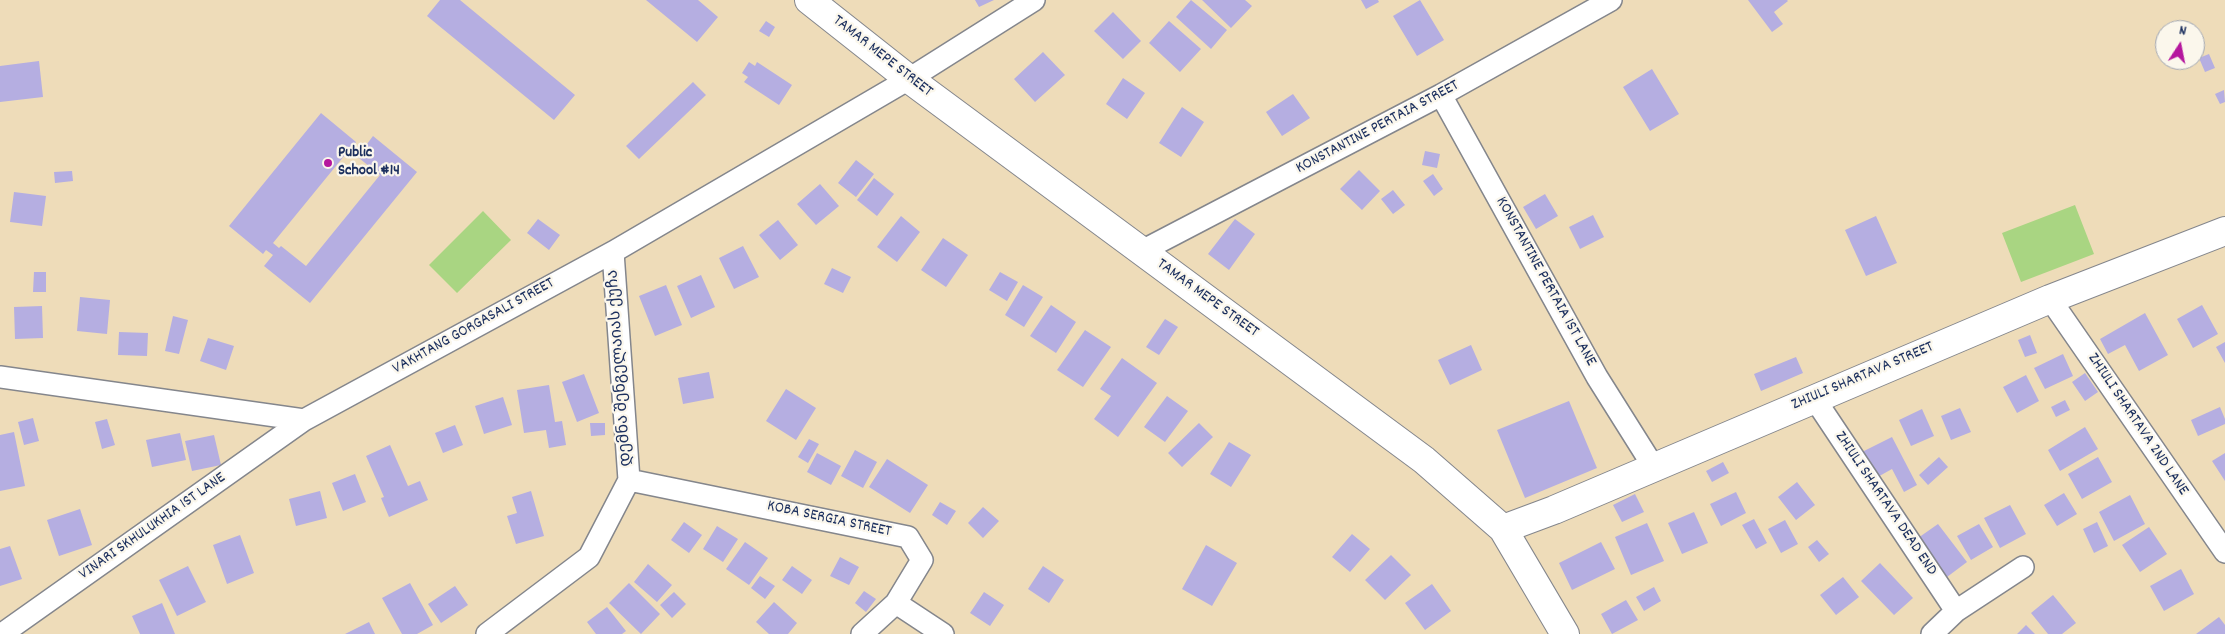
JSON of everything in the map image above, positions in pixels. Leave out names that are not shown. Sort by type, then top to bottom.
[{"type":"street","name":"TAMAR MEPE STREET","points":[[809,0],[910,79],[1424,460],[1503,529],[1565,634]]},
{"type":"street","name":"VAKHTANG GORGASALI STREET","points":[[304,420],[613,252],[910,79],[1034,0]]},
{"type":"street","name":"KONSTANTINE PERTAIA STREET","points":[[1142,251],[1441,95],[1611,0]]},
{"type":"street","name":"KONSTANTINE PERTAIA 1ST LANE","points":[[1441,95],[1597,377],[1653,466]]},
{"type":"street","name":"ZHIULI SHARTAVA STREET","points":[[1503,529],[1554,510],[1653,466],[2050,299],[2225,231]]},
{"type":"street","name":"დემნა შენგელაიას ქუჩა","points":[[487,634],[589,557],[629,480],[613,252]]},
{"type":"street","name":"ZHIULI SHARTAVA 2ND LANE","points":[[2050,299],[2225,552]]},
{"type":"street","points":[[0,377],[304,420]]},
{"type":"street","name":"ZHIULI SHARTAVA DEAD END","points":[[1814,398],[1956,611]]},
{"type":"street","name":"VINARI SKHULUKHIA 1ST LANE","points":[[2,634],[304,420]]},
{"type":"street","name":"KOBA SERGIA STREET","points":[[629,480],[908,537],[922,560],[896,603],[862,634]]},
{"type":"street","points":[[1932,634],[1956,611],[2023,567]]},
{"type":"street","points":[[896,603],[943,634]]},
{"type":"green space","points":[[2075,205],[2094,254],[2021,282],[2002,233]]},
{"type":"green space","points":[[483,211],[511,240],[457,293],[429,265]]},
{"type":"building","points":[[440,0],[460,0],[575,95],[554,120],[427,16]]},
{"type":"building","points":[[646,0],[698,0],[718,17],[697,42]]},
{"type":"building","points":[[975,0],[994,0],[979,7]]},
{"type":"building","points":[[1191,0],[1227,30],[1211,49],[1176,17]]},
{"type":"building","points":[[1202,0],[1245,0],[1252,6],[1231,28]]},
{"type":"building","points":[[1361,0],[1378,0],[1379,2],[1366,9]]},
{"type":"building","points":[[1420,0],[1444,40],[1417,56],[1393,16]]},
{"type":"building","points":[[1748,0],[1787,0],[1774,12],[1783,24],[1772,32]]},
{"type":"building","points":[[1113,12],[1141,41],[1123,59],[1094,31]]},
{"type":"building","points":[[766,21],[775,27],[769,37],[759,31]]},
{"type":"building","points":[[1169,21],[1201,49],[1180,72],[1149,43]]},
{"type":"building","points":[[1043,52],[1065,75],[1035,102],[1014,79]]},
{"type":"building","points":[[2209,54],[2215,68],[2205,72],[2204,70],[2205,56]]},
{"type":"building","points":[[39,61],[43,97],[0,102],[0,66]]},
{"type":"building","points":[[749,62],[755,66],[757,62],[792,85],[779,105],[744,82],[748,77],[742,73]]},
{"type":"building","points":[[1652,69],[1679,114],[1650,131],[1623,87]]},
{"type":"building","points":[[1123,78],[1145,93],[1127,119],[1106,104]]},
{"type":"building","points":[[693,82],[706,95],[639,159],[626,146]]},
{"type":"building","points":[[2224,90],[2225,102],[2220,104],[2215,94]]},
{"type":"building","points":[[1293,94],[1310,118],[1282,136],[1266,112]]},
{"type":"building","points":[[1182,107],[1204,122],[1181,157],[1159,143]]},
{"type":"building","points":[[321,113],[356,142],[353,146],[361,152],[373,136],[417,172],[310,303],[264,266],[273,255],[266,250],[263,254],[229,226]],"holes":[[[349,150],[380,175],[306,266],[281,246],[279,248],[273,243]]]},
{"type":"building","points":[[1425,151],[1440,154],[1437,168],[1422,165]]},
{"type":"building","points":[[856,160],[874,174],[856,197],[838,183]]},
{"type":"building","points":[[1359,170],[1380,191],[1362,210],[1340,189]]},
{"type":"building","points":[[72,171],[73,181],[55,183],[54,172]]},
{"type":"building","points":[[1433,174],[1443,189],[1434,196],[1423,181]]},
{"type":"building","points":[[874,178],[894,194],[877,216],[857,200]]},
{"type":"building","points":[[820,184],[839,206],[816,225],[797,204]]},
{"type":"building","points":[[1393,190],[1405,205],[1393,214],[1381,199]]},
{"type":"building","points":[[14,192],[46,196],[42,226],[10,222]]},
{"type":"building","points":[[1545,194],[1558,216],[1536,229],[1523,207]]},
{"type":"building","points":[[1593,215],[1604,237],[1580,249],[1569,227]]},
{"type":"building","points":[[901,216],[920,232],[897,262],[877,247]]},
{"type":"building","points":[[1876,216],[1897,263],[1866,276],[1845,230]]},
{"type":"building","points":[[538,219],[560,235],[549,250],[527,233]]},
{"type":"building","points":[[1235,219],[1255,234],[1229,270],[1208,254]]},
{"type":"building","points":[[778,220],[798,245],[780,260],[759,235]]},
{"type":"building","points":[[943,238],[968,255],[946,287],[921,270]]},
{"type":"building","points":[[743,246],[759,277],[734,289],[719,258]]},
{"type":"building","points":[[832,268],[851,277],[843,293],[824,284]]},
{"type":"building","points":[[34,272],[46,272],[46,292],[33,292]]},
{"type":"building","points":[[1000,272],[1018,282],[1007,301],[989,290]]},
{"type":"building","points":[[701,275],[715,307],[691,318],[677,286]]},
{"type":"building","points":[[666,285],[682,325],[655,336],[639,296]]},
{"type":"building","points":[[1023,285],[1043,297],[1024,327],[1005,315]]},
{"type":"building","points":[[80,297],[110,300],[107,334],[77,331]]},
{"type":"building","points":[[1051,305],[1076,322],[1056,353],[1030,336]]},
{"type":"building","points":[[2202,305],[2218,334],[2193,348],[2177,319]]},
{"type":"building","points":[[42,306],[43,338],[15,339],[14,307]]},
{"type":"building","points":[[2145,313],[2168,355],[2139,371],[2125,345],[2108,354],[2100,339]]},
{"type":"building","points":[[173,316],[188,320],[179,354],[165,351]]},
{"type":"building","points":[[1165,319],[1178,327],[1159,355],[1146,347]]},
{"type":"building","points":[[1085,330],[1111,347],[1083,387],[1057,370]]},
{"type":"building","points":[[119,332],[148,333],[147,356],[118,355]]},
{"type":"building","points":[[2030,335],[2037,353],[2025,357],[2018,340]]},
{"type":"building","points":[[208,338],[234,346],[226,370],[200,361]]},
{"type":"building","points":[[2225,342],[2225,363],[2216,347]]},
{"type":"building","points":[[1471,345],[1482,370],[1450,385],[1438,360]]},
{"type":"building","points":[[2063,354],[2073,376],[2045,389],[2034,368]]},
{"type":"building","points":[[1796,357],[1803,373],[1761,391],[1754,374]]},
{"type":"building","points":[[1122,358],[1157,383],[1118,437],[1094,419],[1111,396],[1100,389]]},
{"type":"building","points":[[709,372],[714,398],[683,404],[678,378]]},
{"type":"building","points":[[2085,373],[2098,392],[2085,401],[2072,382]]},
{"type":"building","points":[[584,374],[599,413],[577,422],[562,382]]},
{"type":"building","points":[[2026,375],[2039,401],[2017,413],[2003,387]]},
{"type":"building","points":[[549,385],[555,422],[562,421],[566,445],[549,448],[546,430],[524,433],[517,390]]},
{"type":"building","points":[[786,389],[816,408],[796,440],[766,421]]},
{"type":"building","points":[[1167,396],[1188,411],[1165,442],[1144,427]]},
{"type":"building","points":[[503,397],[512,425],[484,434],[475,406]]},
{"type":"building","points":[[2065,400],[2070,410],[2056,417],[2051,407]]},
{"type":"building","points":[[1569,401],[1597,468],[1525,498],[1497,430]]},
{"type":"building","points":[[2220,407],[2225,424],[2198,436],[2191,420]]},
{"type":"building","points":[[1960,408],[1971,432],[1951,440],[1941,416]]},
{"type":"building","points":[[1922,409],[1934,436],[1911,446],[1899,420]]},
{"type":"building","points":[[33,418],[39,441],[24,445],[18,422]]},
{"type":"building","points":[[107,419],[115,445],[102,449],[95,422]]},
{"type":"building","points":[[590,423],[605,423],[605,435],[591,436]]},
{"type":"building","points":[[1199,423],[1213,437],[1182,467],[1168,453]]},
{"type":"building","points":[[455,425],[463,445],[443,453],[435,433]]},
{"type":"building","points":[[2085,427],[2098,449],[2060,471],[2048,450]]},
{"type":"building","points":[[14,432],[25,486],[0,491],[0,435]]},
{"type":"building","points":[[180,433],[186,460],[152,467],[146,440]]},
{"type":"building","points":[[214,435],[221,465],[192,471],[185,441]]},
{"type":"building","points":[[1892,437],[1917,485],[1904,492],[1892,469],[1874,479],[1860,453]]},
{"type":"building","points":[[809,439],[819,444],[808,463],[798,457]]},
{"type":"building","points":[[1229,442],[1251,455],[1231,487],[1210,474]]},
{"type":"building","points":[[390,445],[408,486],[420,481],[428,500],[389,517],[381,498],[384,497],[366,456]]},
{"type":"building","points":[[855,450],[877,462],[863,488],[841,476]]},
{"type":"building","points":[[817,453],[841,466],[831,485],[807,472]]},
{"type":"building","points":[[2225,453],[2225,481],[2212,461]]},
{"type":"building","points":[[1939,457],[1948,467],[1928,485],[1919,475]]},
{"type":"building","points":[[2098,457],[2112,482],[2082,499],[2068,474]]},
{"type":"building","points":[[887,459],[928,485],[910,513],[869,487]]},
{"type":"building","points":[[1723,462],[1729,473],[1712,482],[1706,471]]},
{"type":"building","points":[[355,474],[366,502],[343,511],[332,483]]},
{"type":"building","points":[[1797,482],[1815,505],[1796,520],[1778,497]]},
{"type":"building","points":[[320,491],[327,518],[296,526],[289,499]]},
{"type":"building","points":[[531,491],[544,536],[516,544],[507,516],[517,513],[512,497]]},
{"type":"building","points":[[1736,492],[1746,513],[1721,526],[1710,504]]},
{"type":"building","points":[[2064,493],[2077,514],[2057,526],[2044,505]]},
{"type":"building","points":[[1635,494],[1644,512],[1622,522],[1613,505]]},
{"type":"building","points":[[2130,495],[2145,524],[2114,541],[2099,512]]},
{"type":"building","points":[[940,502],[956,511],[947,525],[932,515]]},
{"type":"building","points":[[2010,505],[2026,534],[2000,548],[1984,518]]},
{"type":"building","points":[[983,507],[999,521],[983,538],[968,523]]},
{"type":"building","points":[[80,509],[92,545],[59,556],[47,520]]},
{"type":"building","points":[[1694,512],[1708,543],[1682,554],[1668,523]]},
{"type":"building","points":[[1754,519],[1767,543],[1756,549],[1742,525]]},
{"type":"building","points":[[1785,520],[1798,544],[1781,553],[1768,529]]},
{"type":"building","points":[[684,522],[702,535],[689,553],[671,540]]},
{"type":"building","points":[[2097,522],[2108,546],[2094,553],[2083,529]]},
{"type":"building","points":[[1647,523],[1664,561],[1631,575],[1615,537]]},
{"type":"building","points":[[1938,524],[1967,562],[1947,577],[1918,538]]},
{"type":"building","points":[[1979,524],[1993,547],[1971,560],[1957,536]]},
{"type":"building","points":[[717,526],[738,539],[723,562],[703,549]]},
{"type":"building","points":[[2149,527],[2167,554],[2140,572],[2122,545]]},
{"type":"building","points":[[1352,534],[1370,549],[1350,572],[1332,557]]},
{"type":"building","points":[[240,535],[254,573],[227,584],[213,545]]},
{"type":"building","points":[[1817,540],[1829,554],[1819,562],[1808,547]]},
{"type":"building","points":[[745,542],[768,558],[749,585],[726,569]]},
{"type":"building","points":[[1601,542],[1615,569],[1572,590],[1559,563]]},
{"type":"building","points":[[1206,545],[1237,563],[1212,606],[1182,589]]},
{"type":"building","points":[[10,546],[22,579],[0,586],[0,549]]},
{"type":"building","points":[[1391,555],[1411,575],[1385,600],[1365,580]]},
{"type":"building","points":[[840,557],[859,567],[849,585],[830,576]]},
{"type":"building","points":[[1880,563],[1913,598],[1894,615],[1861,581]]},
{"type":"building","points":[[648,564],[672,585],[657,602],[634,582]]},
{"type":"building","points":[[188,566],[206,602],[177,616],[159,580]]},
{"type":"building","points":[[792,566],[812,580],[802,594],[782,580]]},
{"type":"building","points":[[1043,566],[1064,580],[1049,603],[1028,589]]},
{"type":"building","points":[[2181,569],[2194,594],[2164,611],[2150,586]]},
{"type":"building","points":[[760,576],[775,586],[765,599],[751,588]]},
{"type":"building","points":[[1843,577],[1859,597],[1836,615],[1820,595]]},
{"type":"building","points":[[410,583],[433,625],[417,634],[402,634],[382,598]]},
{"type":"building","points":[[629,583],[660,614],[641,634],[609,603]]},
{"type":"building","points":[[1432,584],[1451,611],[1425,630],[1405,603]]},
{"type":"building","points":[[455,586],[468,605],[441,623],[428,604]]},
{"type":"building","points":[[1654,587],[1661,601],[1644,611],[1636,597]]},
{"type":"building","points":[[864,591],[876,599],[866,612],[855,603]]},
{"type":"building","points":[[674,592],[686,604],[672,618],[660,605]]},
{"type":"building","points":[[984,592],[1004,605],[990,626],[970,613]]},
{"type":"building","points":[[2053,595],[2076,623],[2062,634],[2048,634],[2031,613]]},
{"type":"building","points":[[1626,600],[1638,620],[1612,634],[1601,614]]},
{"type":"building","points":[[774,602],[797,623],[788,634],[769,634],[756,622]]},
{"type":"building","points":[[162,603],[175,634],[140,634],[132,616]]},
{"type":"building","points":[[607,607],[626,631],[622,634],[596,634],[587,622]]},
{"type":"building","points":[[2219,617],[2225,625],[2225,634],[2196,634]]},
{"type":"building","points":[[369,622],[375,634],[345,634]]},
{"type":"building","points":[[2026,625],[2035,634],[2017,634]]},
{"type":"place","name":"Public School #14","points":[[328,163]]}]
